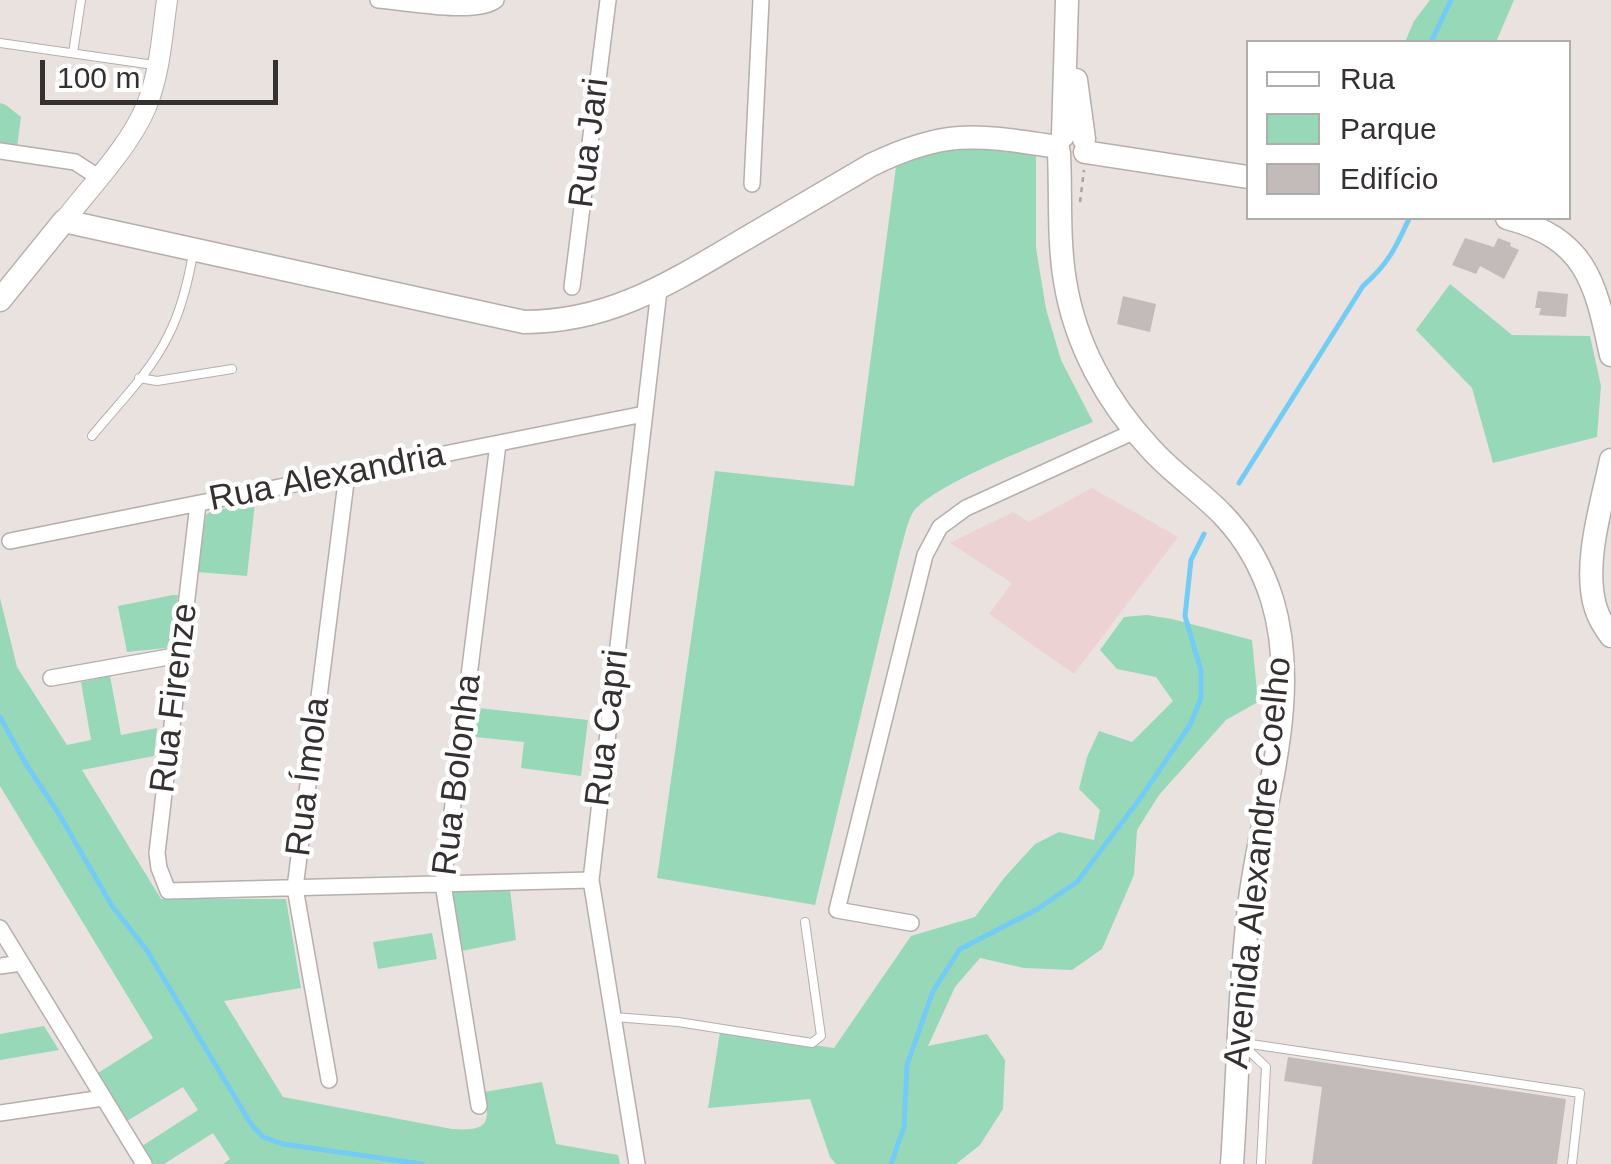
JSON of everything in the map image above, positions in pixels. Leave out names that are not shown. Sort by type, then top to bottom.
[{"type":"main road","name":"Avenida Alexandre Coelho","points":[[1067,4],[1072,147],[1065,281],[1074,320],[1098,376],[1120,412],[1180,478],[1221,512],[1240,534],[1270,594],[1280,627],[1280,719],[1250,901],[1232,1164]]},
{"type":"main road","points":[[0,300],[64,221],[524,322],[549,322],[616,308],[659,290],[871,165],[929,141],[958,136],[988,137],[1246,176]]},
{"type":"main road","points":[[1513,220],[1544,230],[1570,248],[1585,268],[1602,312],[1611,355]]},
{"type":"main road","points":[[1611,460],[1594,542],[1592,586],[1596,609],[1611,636]]},
{"type":"street","points":[[64,221],[136,127],[146,107],[158,66],[167,0]]},
{"type":"street","points":[[378,0],[468,8],[494,2]]},
{"type":"street","name":"Rua Jari","points":[[572,287],[608,0]]},
{"type":"street","points":[[752,184],[761,0]]},
{"type":"street","points":[[0,151],[75,162],[98,176]]},
{"type":"street","name":"Rua Capri","points":[[638,1164],[591,880],[659,290]]},
{"type":"street","name":"Rua Alexandria","points":[[10,541],[644,414]]},
{"type":"street","points":[[912,922],[838,910],[925,555],[940,527],[966,508],[1135,431]]},
{"type":"street","name":"Rua Bolonha","points":[[479,1106],[443,884],[498,444]]},
{"type":"street","name":"Rua Ímola","points":[[329,1080],[296,888],[348,474]]},
{"type":"street","name":"Rua Firenze","points":[[198,504],[157,853],[159,868],[168,891],[296,888]]},
{"type":"street","points":[[51,678],[180,654]]},
{"type":"street","points":[[296,888],[591,880]]},
{"type":"street","points":[[0,928],[144,1164]]},
{"type":"street","points":[[0,966],[21,963]]},
{"type":"street","points":[[0,1113],[104,1098]]},
{"type":"lane","points":[[73,53],[81,0]]},
{"type":"lane","points":[[0,42],[158,66]]},
{"type":"lane","points":[[92,436],[151,365],[169,335],[186,288],[194,250]]},
{"type":"lane","points":[[139,378],[158,380],[232,369]]},
{"type":"lane","points":[[613,1017],[678,1022],[812,1043],[820,1036],[805,922]]},
{"type":"lane","points":[[1240,1042],[1266,1067],[1261,1164]]},
{"type":"lane","points":[[1240,1042],[1580,1093],[1572,1164]]},
{"type":"path","points":[[1071,209],[1084,174],[1072,147]]},
{"type":"shaded area","points":[[1092,488],[1178,537],[1074,674],[989,614],[1012,583],[950,543],[1013,512],[1029,522]]},
{"type":"green space","points":[[1430,0],[1514,0],[1497,40],[1406,40]]},
{"type":"green space","points":[[0,103],[21,117],[17,147],[0,144]]},
{"type":"green space","points":[[959,142],[1036,152],[1036,248],[1046,309],[1061,360],[1093,422],[967,476],[923,502],[912,514],[815,905],[657,878],[715,471],[854,486],[897,159]]},
{"type":"green space","points":[[1450,284],[1512,335],[1590,336],[1601,386],[1597,437],[1493,463],[1472,388],[1416,330]]},
{"type":"green space","points":[[255,502],[247,576],[197,572],[206,515]]},
{"type":"green space","points":[[178,595],[171,645],[127,652],[118,606]]},
{"type":"green space","points":[[0,598],[17,667],[67,745],[91,740],[81,682],[110,676],[121,735],[157,728],[154,756],[82,770],[161,899],[286,899],[301,988],[224,1001],[283,1097],[463,1129],[479,1127],[486,1119],[484,1092],[542,1082],[556,1144],[618,1155],[620,1164],[223,1164],[230,1159],[213,1133],[164,1164],[153,1164],[142,1146],[198,1110],[183,1087],[127,1121],[98,1073],[153,1038],[0,786]]},
{"type":"green space","points":[[1147,615],[1252,640],[1258,702],[1226,720],[1159,795],[1137,830],[1134,875],[1102,949],[1072,970],[1024,968],[980,958],[955,987],[928,1046],[987,1034],[1005,1060],[1003,1109],[980,1145],[956,1164],[836,1164],[810,1099],[708,1108],[720,1032],[834,1048],[911,936],[975,917],[1035,844],[1059,832],[1094,840],[1100,810],[1079,789],[1099,731],[1132,742],[1173,701],[1156,677],[1117,669],[1100,650],[1124,617]]},
{"type":"green space","points":[[469,707],[588,720],[581,776],[521,768],[524,742],[466,736]]},
{"type":"green space","points":[[510,889],[516,940],[457,952],[449,891]]},
{"type":"green space","points":[[432,933],[437,959],[378,969],[373,942]]},
{"type":"green space","points":[[44,1026],[59,1050],[0,1060],[0,1034]]},
{"type":"building","points":[[1465,238],[1494,247],[1498,238],[1519,250],[1504,279],[1480,266],[1476,274],[1452,265]]},
{"type":"building","points":[[1538,291],[1568,294],[1566,317],[1539,315],[1541,308],[1535,308]]},
{"type":"building","points":[[1123,296],[1156,304],[1150,332],[1117,324]]},
{"type":"building","points":[[1288,1057],[1566,1099],[1557,1164],[1312,1164],[1322,1087],[1284,1081]]},
{"type":"waterway","points":[[1432,40],[1451,0]]},
{"type":"waterway","points":[[1239,483],[1363,286],[1390,255],[1408,220]]},
{"type":"waterway","points":[[891,1164],[904,1127],[907,1065],[933,991],[960,949],[1036,910],[1077,882],[1190,725],[1201,698],[1201,671],[1185,616],[1191,560],[1204,534]]},
{"type":"waterway","points":[[0,717],[112,906],[146,949],[251,1124],[263,1137],[283,1144],[422,1164]]}]
